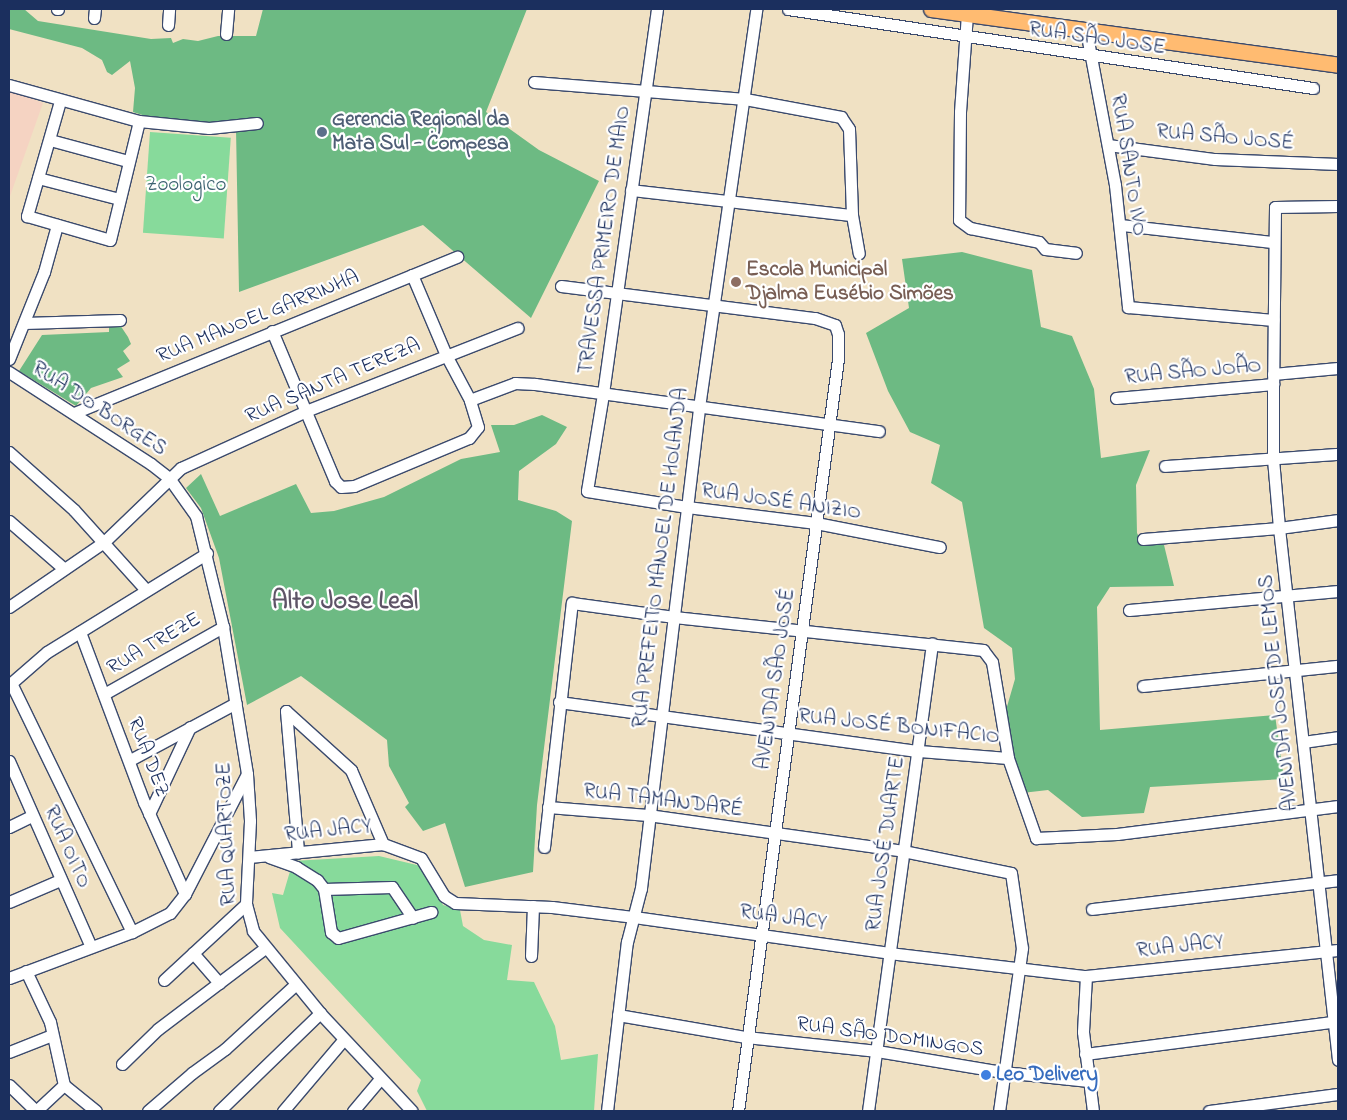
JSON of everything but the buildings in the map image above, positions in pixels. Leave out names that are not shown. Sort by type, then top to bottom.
[{"type":"main road","points":[[931,9],[1338,65]]},
{"type":"street","points":[[168,25],[169,9]]},
{"type":"street","points":[[226,34],[228,9]]},
{"type":"street","name":"TRAVESSA PRIMEIRO DE MAIO","points":[[587,490],[604,394],[630,190],[657,9]]},
{"type":"street","name":"RUA PREFEITO MANOEL DE HOLANDA","points":[[607,1111],[627,942],[641,888],[648,815],[699,407],[745,99],[756,9]]},
{"type":"street","name":"RUA SÃO JOSE","points":[[788,9],[1090,57],[1313,88]]},
{"type":"street","points":[[967,14],[960,112],[958,216],[961,224],[970,228],[1039,242],[1045,249],[1076,253]]},
{"type":"street","name":"RUA SANTO IVO","points":[[1086,30],[1121,225],[1127,306],[1273,320]]},
{"type":"street","points":[[534,82],[745,99],[841,117],[846,122],[852,215],[859,252]]},
{"type":"street","points":[[9,86],[139,121],[200,128],[257,123]]},
{"type":"street","points":[[60,101],[27,216],[110,240],[139,121]]},
{"type":"street","points":[[50,140],[128,162]]},
{"type":"street","name":"RUA SÃO JOSÉ","points":[[1108,145],[1215,159],[1338,164]]},
{"type":"street","points":[[38,178],[120,199]]},
{"type":"street","points":[[630,190],[852,215]]},
{"type":"street","points":[[1273,320],[1275,206],[1338,206]]},
{"type":"street","points":[[9,359],[44,272],[57,225]]},
{"type":"street","points":[[1121,225],[1274,242]]},
{"type":"street","name":"RUA MANOEL GARRINHA","points":[[74,413],[272,330],[457,256]]},
{"type":"street","points":[[272,330],[308,410],[335,481],[341,487],[354,486],[469,438],[478,427],[470,400],[446,355],[412,275]]},
{"type":"street","points":[[561,286],[714,304]]},
{"type":"street","name":"AVENIDA SÃO JOSÉ","points":[[714,304],[815,318],[835,326],[838,359],[802,629],[772,833],[761,933],[746,1037]]},
{"type":"street","points":[[24,323],[120,320]]},
{"type":"street","name":"AVENIDA JOSE DE LEMOS","points":[[1273,320],[1273,459],[1318,882],[1333,951],[1338,1060]]},
{"type":"street","name":"RUA SANTA TEREZA","points":[[9,608],[104,542],[156,496],[168,478],[186,465],[308,410],[517,328]]},
{"type":"street","name":"RUA SÃO JOÃO","points":[[1116,398],[1273,379],[1338,368]]},
{"type":"street","name":"RUA DO BORGES","points":[[9,372],[74,413],[168,478]]},
{"type":"street","points":[[470,400],[515,383],[879,431]]},
{"type":"street","points":[[9,452],[40,478],[104,542],[146,590]]},
{"type":"street","points":[[1165,466],[1338,454]]},
{"type":"street","name":"RUA QUARTOZE","points":[[168,478],[196,516],[207,553],[223,627],[247,774],[249,857],[246,904],[253,931],[320,1013],[401,1105],[412,1111]]},
{"type":"street","name":"RUA JOSÉ ANIZIO","points":[[587,490],[687,507],[816,523],[940,547]]},
{"type":"street","points":[[1143,539],[1280,528],[1338,520]]},
{"type":"street","points":[[12,528],[64,568]]},
{"type":"street","points":[[132,932],[10,684],[42,656],[207,553]]},
{"type":"street","points":[[1129,610],[1338,591]]},
{"type":"street","points":[[544,847],[559,702],[572,603],[674,617],[971,647],[983,650],[992,662],[1008,758]]},
{"type":"street","name":"RUA TREZE","points":[[104,694],[223,627]]},
{"type":"street","name":"RUA DEZ","points":[[80,632],[149,814],[184,894]]},
{"type":"street","name":"RUA JOSÉ DUARTE","points":[[868,1111],[903,851],[919,751],[932,643]]},
{"type":"street","points":[[1143,686],[1338,666]]},
{"type":"street","name":"RUA JOSÉ BONIFACIO","points":[[559,702],[919,751],[1008,758],[1036,838],[1090,835],[1311,809]]},
{"type":"street","points":[[130,760],[236,703]]},
{"type":"street","points":[[298,852],[286,710],[351,770],[383,844]]},
{"type":"street","points":[[149,814],[190,727]]},
{"type":"street","points":[[1303,742],[1338,737]]},
{"type":"street","name":"RUA OITO","points":[[9,761],[91,947]]},
{"type":"street","points":[[9,978],[132,932],[170,913],[184,894],[247,774]]},
{"type":"street","points":[[1311,809],[1338,806]]},
{"type":"street","name":"RUA TAMANDARÉ","points":[[548,807],[648,815],[903,851],[1011,873],[1021,935],[1022,967]]},
{"type":"street","points":[[9,827],[32,816]]},
{"type":"street","name":"RUA JACY","points":[[249,857],[383,844],[421,858],[449,902],[533,906],[634,916],[889,953],[1022,967],[1086,976],[1333,951]]},
{"type":"street","points":[[265,856],[305,871],[324,889],[330,928],[338,938],[432,912]]},
{"type":"street","points":[[9,902],[60,880]]},
{"type":"street","points":[[1092,909],[1338,880]]},
{"type":"street","points":[[324,889],[392,887],[413,918]]},
{"type":"street","points":[[164,980],[246,904]]},
{"type":"street","points":[[531,956],[533,906]]},
{"type":"street","points":[[122,1064],[158,1029],[265,948]]},
{"type":"street","points":[[193,953],[219,983]]},
{"type":"street","points":[[998,1111],[1022,967]]},
{"type":"street","points":[[26,971],[52,1035],[64,1085],[96,1111]]},
{"type":"street","points":[[1086,976],[1083,1032],[1093,1111]]},
{"type":"street","points":[[148,1111],[192,1073],[225,1049],[296,984]]},
{"type":"street","points":[[219,1111],[320,1013]]},
{"type":"street","name":"RUA SÃO DOMINGOS","points":[[618,1015],[746,1037],[876,1050],[1003,1072],[1089,1081]]},
{"type":"street","points":[[1085,1054],[1336,1022]]},
{"type":"street","points":[[9,1052],[52,1035]]},
{"type":"street","points":[[738,1111],[746,1037]]},
{"type":"street","points":[[283,1111],[344,1039]]},
{"type":"street","points":[[353,1111],[380,1079]]},
{"type":"street","points":[[9,1085],[36,1111],[64,1085]]},
{"type":"street","points":[[1208,1111],[1338,1094]]},
{"type":"shaded area","points":[[9,90],[43,103],[9,199]]},
{"type":"green space","points":[[9,9],[24,9],[38,21],[151,39],[171,38],[173,43],[183,39],[198,41],[218,36],[256,36],[263,9],[527,9],[486,112],[539,150],[599,181],[531,318],[423,225],[239,292],[236,129],[158,120],[133,112],[135,88],[130,61],[112,75],[107,72],[102,60],[82,48],[9,29]]},
{"type":"green space","name":"Zoologico","points":[[150,132],[231,138],[224,238],[143,233]]},
{"type":"green space","points":[[962,252],[1032,270],[1041,327],[1072,336],[1094,389],[1101,458],[1150,450],[1136,485],[1137,533],[1143,545],[1164,545],[1174,586],[1110,587],[1097,607],[1100,730],[1275,715],[1284,779],[1150,787],[1144,813],[1082,817],[1048,790],[1022,793],[1004,717],[1015,679],[1012,648],[984,628],[962,502],[931,483],[940,445],[910,432],[888,391],[866,333],[909,308],[902,259]]},
{"type":"green space","points":[[109,325],[120,325],[128,337],[131,344],[123,351],[130,361],[117,369],[123,377],[91,388],[76,406],[19,371],[42,335],[109,332]]},
{"type":"green space","points":[[542,415],[567,427],[556,444],[519,471],[518,500],[556,511],[572,521],[537,805],[533,872],[465,887],[445,823],[423,831],[405,807],[409,803],[389,766],[387,740],[301,676],[247,705],[219,558],[201,508],[186,488],[201,474],[220,516],[296,484],[311,513],[334,511],[384,497],[461,459],[500,452],[491,425],[514,425]]},
{"type":"green space","points":[[379,856],[421,866],[443,905],[460,910],[463,926],[484,940],[512,945],[507,980],[534,982],[555,1026],[561,1060],[598,1054],[594,1111],[427,1111],[417,1091],[421,1080],[280,928],[272,893],[283,895],[293,861]]},
{"type":"place","name":"Gerencia Regional da Mata Sul - Compesa","points":[[322,132]]},
{"type":"place","name":"Escola Municipal Djalma Eusébio Simões","points":[[736,282]]},
{"type":"place","name":"Leo Delivery","points":[[986,1075]]},
{"type":"district","name":"Alto Jose Leal","points":[[345,603]]}]
